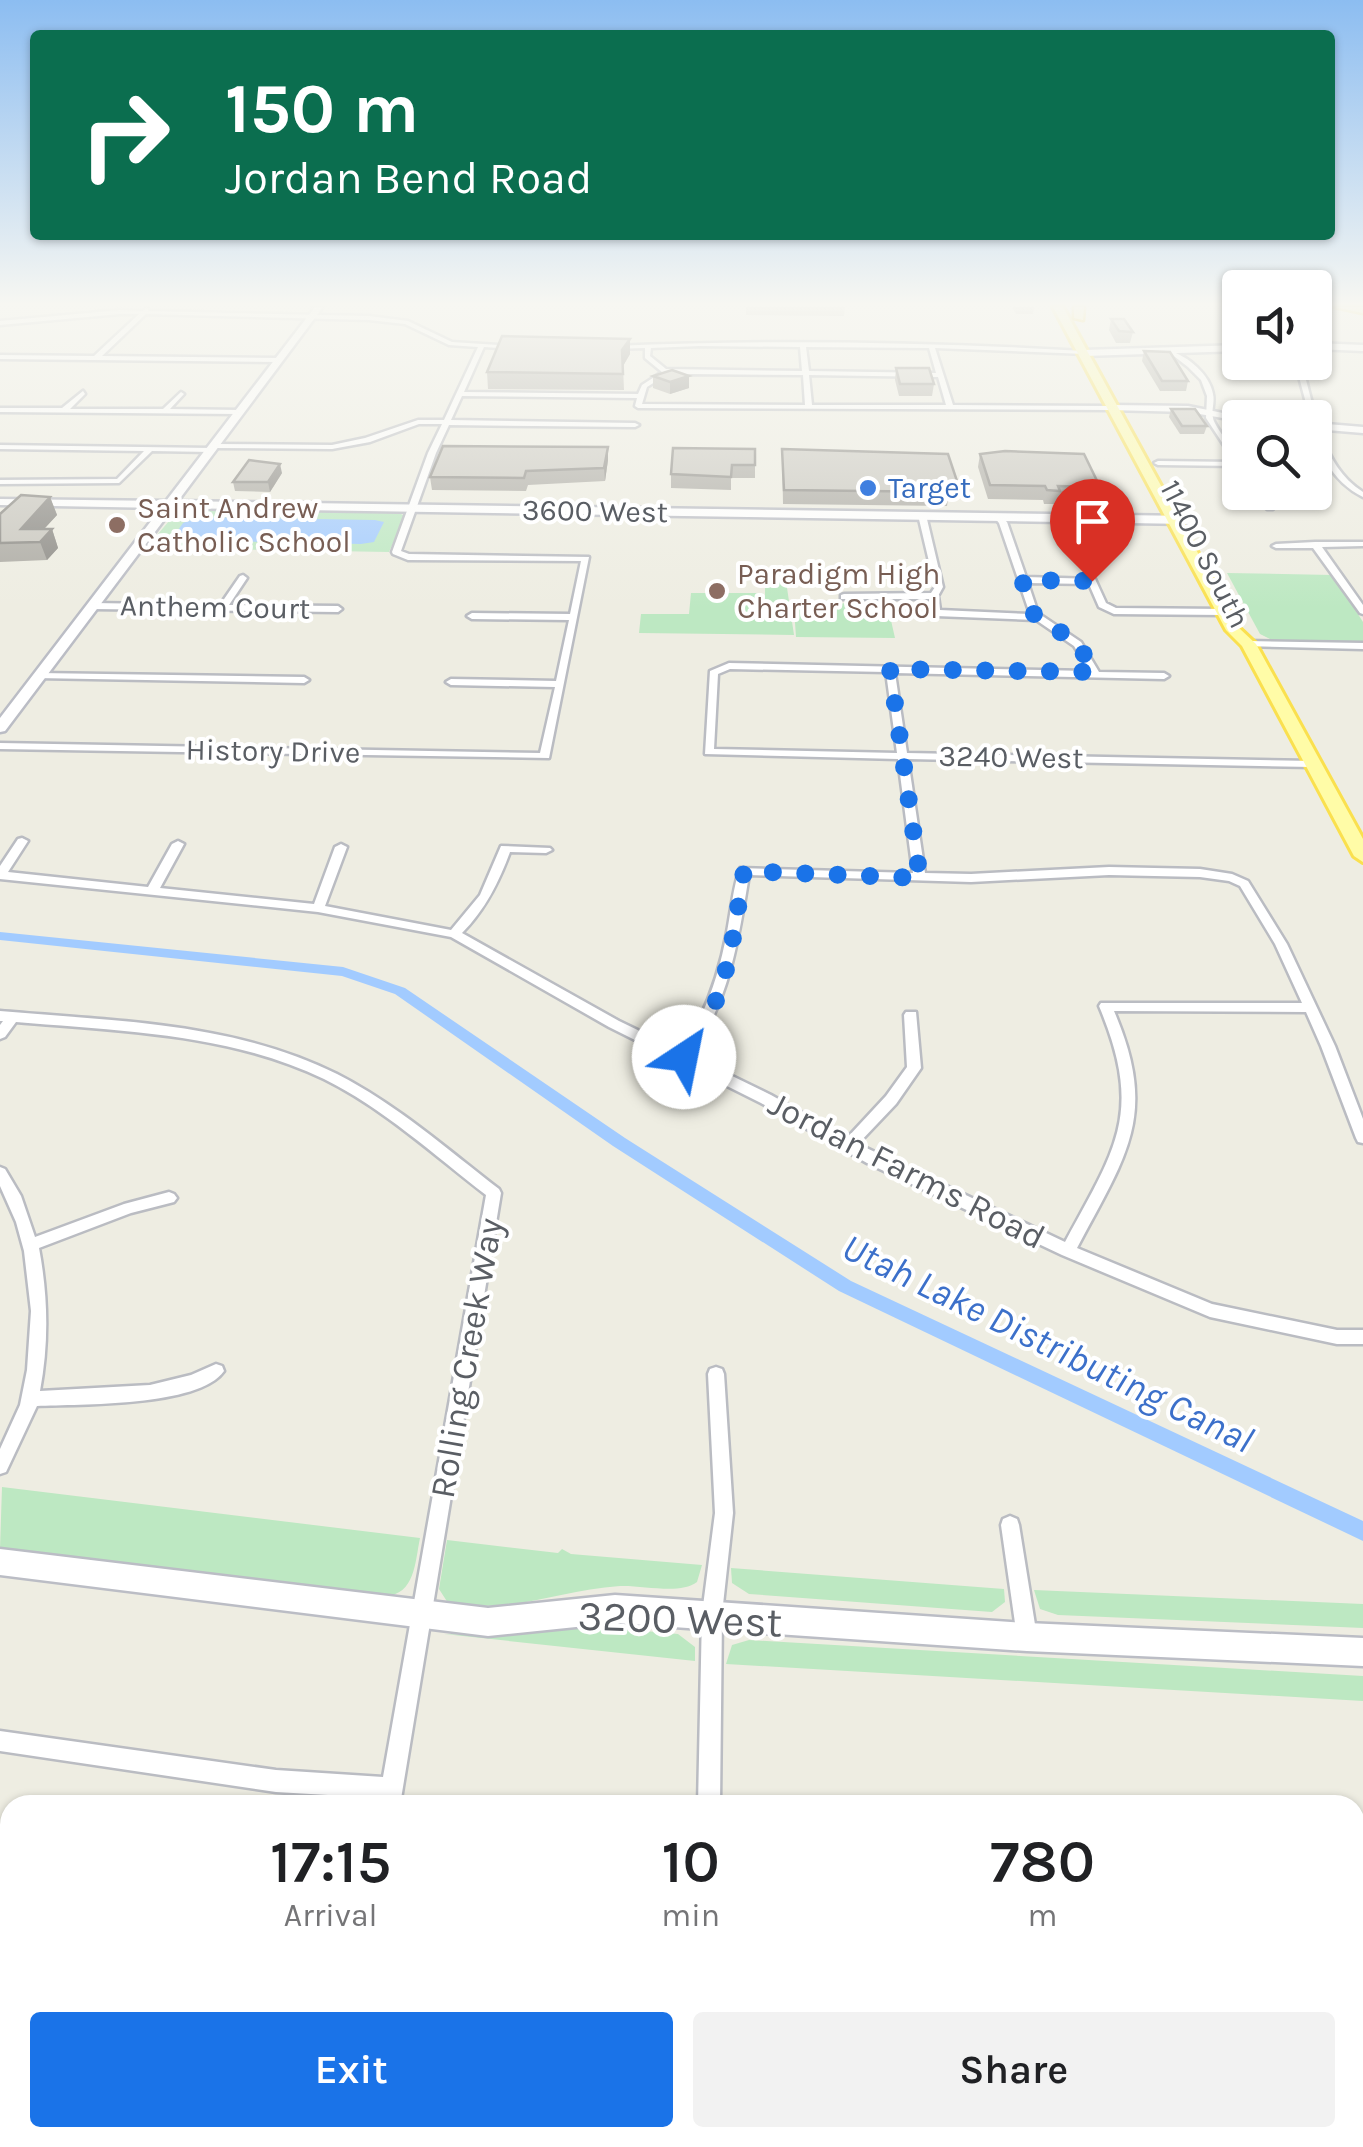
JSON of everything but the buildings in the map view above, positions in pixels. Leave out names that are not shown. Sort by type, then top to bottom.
[{"type":"main road","points":[[0,728],[8,707],[39,676],[243,407]]},
{"type":"main road","points":[[1120,408],[1222,414]]},
{"type":"main road","name":"11400 South","points":[[1120,408],[1143,463],[1248,630],[1248,644]]},
{"type":"main road","name":"11400 South","points":[[1120,408],[1180,500],[1182,520],[1233,630],[1248,644],[1363,856]]},
{"type":"main road","points":[[1332,427],[1363,430]]},
{"type":"main road","points":[[1130,438],[1139,442],[1152,462],[1158,463]]},
{"type":"main road","points":[[1143,463],[1155,468],[1180,500]]},
{"type":"main road","name":"3600 West","points":[[0,502],[1182,520]]},
{"type":"main road","name":"3200 West","points":[[0,1562],[421,1616],[516,1621],[614,1608],[1026,1637],[1363,1652]]},
{"type":"street","points":[[64,410],[67,407]]},
{"type":"street","points":[[164,412],[169,407]]},
{"type":"street","points":[[451,682],[558,684],[586,559],[400,556],[396,552],[453,407]]},
{"type":"street","points":[[740,407],[1120,408]]},
{"type":"street","points":[[1212,407],[1210,420],[1222,438]]},
{"type":"street","points":[[0,410],[239,412]]},
{"type":"street","points":[[0,420],[12,410]]},
{"type":"street","points":[[0,447],[332,447],[367,440],[412,423],[635,425]]},
{"type":"street","points":[[0,482],[119,481],[150,449]]},
{"type":"street","points":[[1158,463],[1222,464]]},
{"type":"street","points":[[1332,465],[1353,490],[1363,495]]},
{"type":"street","points":[[922,516],[939,586],[934,610],[942,616],[1038,618],[1078,644],[1094,672]]},
{"type":"street","points":[[997,516],[1003,522],[1038,618]]},
{"type":"street","points":[[1315,544],[1363,611]]},
{"type":"street","points":[[1276,546],[1363,544]]},
{"type":"street","points":[[223,608],[243,578]]},
{"type":"street","points":[[1022,580],[1092,581],[1102,605],[1114,610],[1224,612]]},
{"type":"street","points":[[844,597],[934,596]]},
{"type":"street","name":"Anthem Court","points":[[93,606],[338,609]]},
{"type":"street","points":[[472,616],[573,617]]},
{"type":"street","points":[[1248,644],[1363,646]]},
{"type":"street","points":[[709,752],[713,673],[722,668],[1164,676]]},
{"type":"street","points":[[890,669],[920,878]]},
{"type":"street","points":[[39,676],[304,680]]},
{"type":"street","name":"History Drive","points":[[0,746],[546,756],[558,684]]},
{"type":"street","name":"3240 West","points":[[709,752],[1313,764]]},
{"type":"street","points":[[0,874],[22,841]]},
{"type":"street","points":[[153,889],[178,844]]},
{"type":"street","points":[[318,908],[342,848]]},
{"type":"street","points":[[454,934],[475,914],[494,884],[505,848],[546,850]]},
{"type":"street","points":[[684,1057],[707,1027],[728,969],[744,871],[920,878],[1109,871],[1200,873],[1244,884],[1272,929],[1311,1008],[1363,1138]]},
{"type":"street","name":"Jordan Farms Road","points":[[0,874],[318,908],[454,934],[614,1024],[1068,1251],[1210,1310],[1337,1337],[1363,1336]]},
{"type":"street","points":[[1068,1251],[1117,1151],[1130,1108],[1126,1069],[1106,1006],[1311,1008]]},
{"type":"street","points":[[849,1144],[891,1100],[914,1068],[911,1014]]},
{"type":"street","points":[[0,1034],[6,1017]]},
{"type":"street","name":"Rolling Creek Way","points":[[6,1017],[197,1038],[290,1059],[332,1078],[370,1102],[494,1193],[390,1795]]},
{"type":"street","points":[[0,1173],[20,1205],[33,1244],[36,1368],[31,1399],[0,1466]]},
{"type":"street","points":[[33,1244],[129,1208],[169,1198]]},
{"type":"street","points":[[31,1399],[168,1390],[194,1384],[216,1370]]},
{"type":"street","points":[[708,1795],[712,1614],[724,1513],[716,1374]]},
{"type":"street","points":[[1010,1524],[1026,1637]]},
{"type":"street","points":[[0,1741],[382,1795]]},
{"type":"green space","points":[[189,509],[397,512],[405,516],[389,552],[146,548],[175,514]]},
{"type":"green space","points":[[1227,573],[1333,575],[1363,622],[1363,643],[1274,641],[1260,634]]},
{"type":"green space","points":[[765,581],[786,581],[794,635],[639,633],[641,614],[689,614],[691,593],[763,593],[765,599]]},
{"type":"green space","points":[[859,600],[862,616],[890,616],[895,638],[796,637],[794,608],[821,608]]},
{"type":"green space","points":[[2,1487],[420,1538],[408,1584],[385,1596],[0,1549]]},
{"type":"green space","points":[[447,1540],[702,1565],[697,1582],[681,1588],[620,1586],[516,1604],[472,1606],[448,1603],[439,1589]]},
{"type":"green space","points":[[731,1568],[1004,1589],[1005,1602],[992,1612],[749,1594],[732,1583]]},
{"type":"green space","points":[[1034,1590],[1363,1604],[1363,1628],[1058,1615],[1040,1609]]},
{"type":"green space","points":[[589,1626],[678,1634],[695,1647],[695,1661],[444,1634],[495,1636]]},
{"type":"green space","points":[[749,1640],[1363,1676],[1363,1701],[726,1664],[732,1645]]},
{"type":"water","points":[[199,517],[384,522],[374,542],[361,544],[180,540],[176,533],[183,523]]},
{"type":"waterway","name":"Utah Lake Distributing Canal","points":[[0,936],[343,972],[400,991],[619,1142],[845,1286],[1363,1531]]},
{"type":"place","name":"Target","points":[[868,488]]},
{"type":"place","name":"Saint Andrew Catholic School","points":[[117,525]]},
{"type":"place","name":"Paradigm High Charter School","points":[[717,591]]},
{"type":"route","points":[[684,1057],[707,1027],[728,969],[744,871],[920,878],[890,669],[1094,672],[1089,657],[1078,644],[1034,614],[1022,580],[1092,581]]}]
